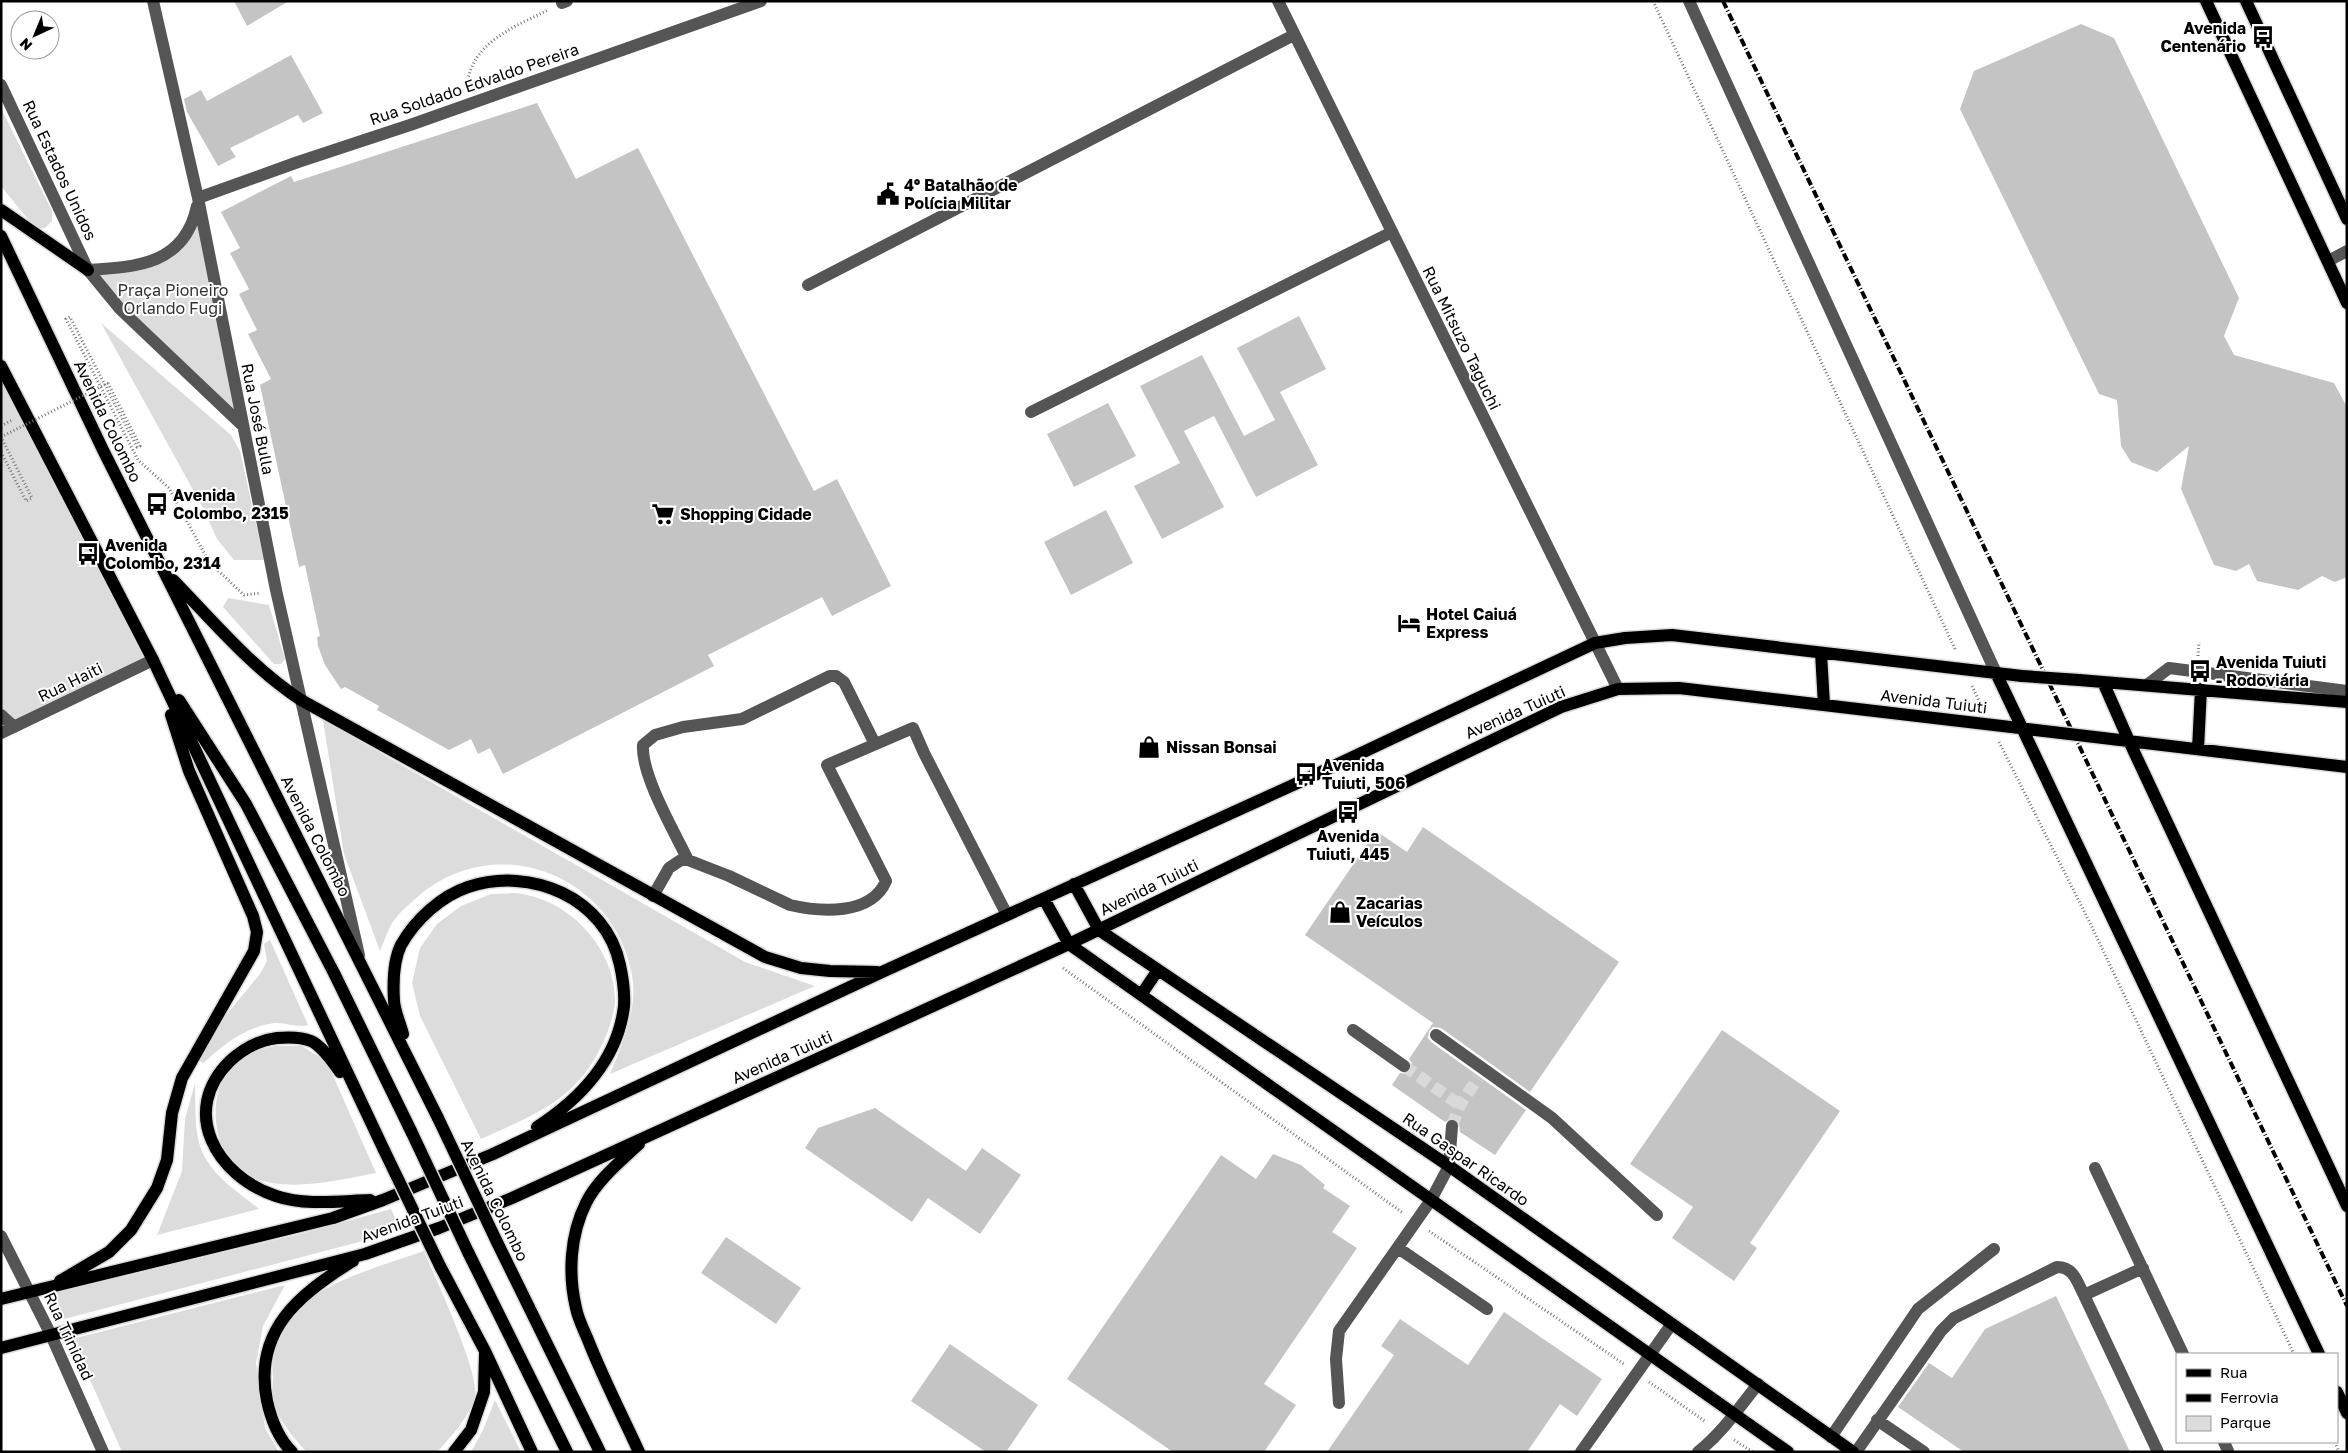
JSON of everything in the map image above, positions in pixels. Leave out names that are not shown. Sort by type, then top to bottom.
[{"type":"main road","points":[[2206,1],[2347,303]]},
{"type":"main road","points":[[2246,1],[2347,219]]},
{"type":"main road","points":[[1,210],[88,270]]},
{"type":"main road","name":"Avenida Colombo","points":[[1,236],[103,450],[360,960],[600,1452]]},
{"type":"main road","points":[[1,366],[153,660],[357,1095],[440,1266],[485,1352],[532,1452]]},
{"type":"main road","points":[[164,570],[254,664],[278,685],[301,700],[765,958],[810,969],[882,972]]},
{"type":"main road","name":"Avenida Tuiuti","points":[[1,1299],[333,1218],[383,1200],[493,1154],[882,972],[1304,780],[1595,643],[1672,634],[2022,676],[2347,702]]},
{"type":"main road","points":[[1821,653],[1824,705]]},
{"type":"main road","points":[[153,660],[246,804],[334,972],[468,1252],[567,1452]]},
{"type":"main road","points":[[48,1287],[109,1252],[131,1230],[157,1188],[167,1160],[172,1114],[182,1078],[254,951],[257,932],[253,916],[189,771],[153,660]]},
{"type":"main road","points":[[1996,673],[2319,1353]]},
{"type":"main road","points":[[2103,682],[2347,1206]]},
{"type":"main road","name":"Avenida Tuiuti","points":[[1,1348],[365,1254],[439,1228],[512,1198],[1069,944],[1561,707],[1618,689],[1679,688],[2347,767]]},
{"type":"main road","points":[[2198,749],[2201,689]]},
{"type":"main road","points":[[414,1069],[394,1003],[394,976],[400,946],[420,918],[444,900],[468,887],[496,882],[530,882],[557,889],[583,904],[606,929],[618,956],[625,991],[622,1020],[610,1054],[590,1082],[561,1111],[493,1154]]},
{"type":"main road","name":"Rua Gaspar Ricardo","points":[[1074,884],[1099,930],[1449,1166],[1671,1325],[1854,1452]]},
{"type":"main road","points":[[1044,899],[1069,944],[1788,1452]]},
{"type":"main road","points":[[1141,995],[1158,970]]},
{"type":"main road","points":[[357,1095],[331,1059],[312,1042],[289,1037],[269,1039],[252,1045],[220,1071],[210,1090],[206,1115],[210,1140],[223,1162],[245,1181],[276,1196],[310,1202],[383,1200]]},
{"type":"main road","points":[[640,1452],[593,1352],[576,1309],[572,1276],[573,1247],[578,1223],[586,1202],[609,1172],[649,1135]]},
{"type":"main road","points":[[292,1452],[286,1446],[272,1420],[265,1390],[265,1368],[270,1340],[286,1314],[317,1283],[365,1254]]},
{"type":"main road","points":[[454,1452],[471,1430],[484,1392],[485,1352]]},
{"type":"main road","points":[[2338,1394],[2347,1413]]},
{"type":"street","name":"Rua José Bulla","points":[[153,1],[198,198],[276,590],[360,960]]},
{"type":"street","name":"Rua Mitsuzo Taguchi","points":[[1278,1],[1618,689]]},
{"type":"street","points":[[1689,1],[1996,673]]},
{"type":"street","name":"Rua Soldado Edvaldo Pereira","points":[[198,198],[753,3]]},
{"type":"street","points":[[808,285],[1294,34]]},
{"type":"street","name":"Rua Estados Unidos","points":[[1,85],[88,270]]},
{"type":"street","points":[[88,270],[125,268],[151,262],[172,251],[186,236],[194,221],[198,198]]},
{"type":"street","points":[[1031,412],[1392,232]]},
{"type":"street","points":[[2328,261],[2347,251]]},
{"type":"street","points":[[88,270],[120,309],[243,426]]},
{"type":"street","name":"Rua Haiti","points":[[1,733],[153,660]]},
{"type":"street","points":[[2147,685],[2169,668],[2347,691]]},
{"type":"street","points":[[688,860],[642,758],[643,745],[655,735],[683,727],[742,719],[830,676],[836,676],[844,682],[875,744]]},
{"type":"street","points":[[1,715],[14,727]]},
{"type":"street","points":[[653,896],[669,868],[677,861],[688,860],[790,905],[803,908],[838,909],[864,902],[878,893],[886,881],[828,765],[913,728],[1007,915]]},
{"type":"street","points":[[1353,1030],[1404,1066]]},
{"type":"street","points":[[1436,1034],[1481,1074],[1552,1118],[1657,1215]]},
{"type":"street","points":[[1339,1403],[1336,1359],[1339,1331],[1431,1200],[1449,1166],[1452,1126]]},
{"type":"street","points":[[2095,1168],[2183,1353]]},
{"type":"street","name":"Rua Trinidad","points":[[1,1236],[51,1335],[103,1452]]},
{"type":"street","points":[[1398,1248],[1487,1309]]},
{"type":"street","points":[[1831,1437],[1918,1309],[1994,1249]]},
{"type":"street","points":[[1854,1452],[1941,1331],[1954,1318],[2057,1267],[2065,1267],[2072,1271],[2158,1452]]},
{"type":"street","points":[[2084,1295],[2143,1268]]},
{"type":"street","points":[[1581,1452],[1671,1325]]},
{"type":"street","points":[[1698,1452],[1735,1414],[1758,1384]]},
{"type":"street","points":[[1877,1420],[1924,1452]]},
{"type":"path","points":[[465,105],[467,79],[475,59],[497,36],[565,2]]},
{"type":"path","points":[[1,452],[26,501],[32,498],[2,437],[108,383],[140,446],[137,447],[70,317],[66,319],[138,460],[169,488],[210,562],[244,596],[276,590]]},
{"type":"green space","points":[[1,108],[52,211],[52,221],[45,228],[35,228],[1,186]]},
{"type":"green space","name":"Praça Pioneiro Orlando Fugi","points":[[198,198],[243,426],[88,270],[172,251]]},
{"type":"green space","points":[[101,323],[231,435],[240,451],[264,560],[234,560],[217,539],[203,508]]},
{"type":"green space","points":[[1,374],[153,660],[1,732]]},
{"type":"green space","points":[[228,598],[269,605],[285,659],[281,664],[274,664],[223,607]]},
{"type":"green space","points":[[323,720],[745,962],[815,986],[610,1074],[624,1038],[631,1013],[633,1000],[632,975],[622,942],[604,913],[581,891],[553,875],[523,866],[490,865],[458,872],[427,889],[404,909],[392,923],[380,951],[344,854]]},
{"type":"green space","points":[[518,893],[540,899],[573,917],[598,945],[607,962],[613,980],[615,999],[610,1026],[602,1045],[578,1082],[553,1103],[525,1119],[481,1139],[420,1016],[412,983],[420,948],[437,924],[461,906],[491,894]]},
{"type":"green space","points":[[270,940],[308,1025],[299,1026],[274,1023],[254,1028],[227,1043],[204,1063],[199,1061],[222,1020],[260,974],[267,961],[264,944]]},
{"type":"green space","points":[[275,1046],[302,1046],[327,1062],[376,1173],[313,1184],[281,1184],[265,1182],[251,1177],[238,1169],[228,1158],[221,1144],[217,1129],[217,1098],[221,1083],[228,1070],[243,1056]]},
{"type":"green space","points":[[195,1083],[197,1132],[206,1159],[217,1174],[259,1209],[157,1235],[182,1171],[185,1119]]},
{"type":"green space","points":[[391,1209],[401,1231],[64,1319],[54,1314],[49,1301],[55,1293],[304,1233]]},
{"type":"green space","points":[[424,1251],[464,1346],[470,1366],[475,1395],[470,1410],[437,1452],[307,1452],[284,1424],[273,1402],[275,1349],[285,1326],[301,1306],[322,1291],[373,1268]]},
{"type":"green space","points":[[285,1285],[263,1326],[256,1363],[265,1428],[279,1452],[122,1452],[72,1339]]},
{"type":"green space","points":[[495,1400],[521,1452],[471,1452],[483,1430]]},
{"type":"building","points":[[234,1],[289,1],[247,26]]},
{"type":"building","points":[[2081,24],[2114,38],[2239,298],[2224,336],[2234,355],[2334,383],[2347,407],[2347,577],[2335,582],[2322,576],[2298,590],[2257,581],[2249,564],[2236,571],[2214,565],[2181,489],[2189,446],[2157,472],[2131,462],[2121,446],[2117,400],[2099,394],[1960,109],[1974,71]]},
{"type":"building","points":[[291,55],[323,113],[303,123],[298,115],[230,148],[236,157],[218,166],[187,112],[184,99],[201,90],[207,101]]},
{"type":"building","points":[[537,103],[576,179],[638,148],[814,491],[837,479],[891,586],[832,616],[822,597],[708,655],[714,666],[503,774],[490,748],[478,754],[471,739],[449,750],[377,710],[379,706],[345,687],[341,689],[325,665],[318,646],[317,637],[320,636],[305,565],[299,567],[260,385],[271,379],[248,334],[257,330],[239,294],[249,289],[230,253],[240,248],[221,212],[291,176],[294,182]]},
{"type":"building","points":[[1299,316],[1326,369],[1280,392],[1318,465],[1256,497],[1214,416],[1184,431],[1224,507],[1162,539],[1134,486],[1180,463],[1140,386],[1202,355],[1244,436],[1275,420],[1237,348]]},
{"type":"building","points":[[1108,403],[1136,456],[1074,487],[1047,434]]},
{"type":"building","points":[[1106,510],[1133,563],[1071,595],[1044,542]]},
{"type":"building","points":[[1423,827],[1619,962],[1530,1092],[1441,1028],[1433,1027],[1429,1031],[1428,1038],[1431,1042],[1526,1110],[1495,1155],[1460,1132],[1457,1120],[1452,1118],[1445,1122],[1392,1085],[1400,1073],[1407,1074],[1411,1070],[1412,1063],[1409,1059],[1433,1023],[1305,935],[1376,831],[1407,852]]},
{"type":"building","points":[[1722,1030],[1840,1111],[1750,1243],[1757,1248],[1734,1281],[1672,1238],[1693,1207],[1630,1164]]},
{"type":"building","points":[[875,1108],[966,1171],[982,1148],[1021,1175],[980,1234],[928,1198],[912,1222],[805,1148],[818,1128]]},
{"type":"building","points":[[1273,1154],[1301,1165],[1325,1185],[1323,1188],[1350,1206],[1332,1232],[1357,1248],[1264,1384],[1296,1405],[1264,1452],[1173,1452],[1067,1379],[1221,1155],[1256,1179]]},
{"type":"building","points":[[726,1237],[801,1288],[776,1324],[701,1273]]},
{"type":"building","points":[[2056,1296],[2130,1452],[1964,1452],[1898,1407],[1929,1363],[1952,1378],[1985,1329]]},
{"type":"building","points":[[1504,1312],[1602,1379],[1577,1416],[1560,1404],[1527,1452],[1327,1452],[1394,1355],[1381,1346],[1400,1319],[1468,1365]]},
{"type":"building","points":[[950,1344],[1038,1405],[1006,1452],[986,1452],[911,1401]]},
{"type":"tunnel","points":[[1404,1066],[1460,1105]]},
{"type":"tunnel","points":[[1452,1126],[1460,1105],[1478,1078]]},
{"type":"railway","points":[[1723,1],[2347,1306]]},
{"type":"place","name":"Avenida Centenário","points":[[2263,37]]},
{"type":"place","name":"4º Batalhão de Polícia Militar","points":[[888,194]]},
{"type":"place","name":"Avenida Colombo, 2315","points":[[157,504]]},
{"type":"place","name":"Shopping Cidade","points":[[663,514]]},
{"type":"place","name":"Avenida Colombo, 2314","points":[[88,554]]},
{"type":"place","name":"Hotel Caiuá Express","points":[[1409,623]]},
{"type":"place","name":"Avenida Tuiuti - Rodoviária","points":[[2200,671]]},
{"type":"place","name":"Nissan Bonsai","points":[[1149,747]]},
{"type":"place","name":"Avenida Tuiuti, 506","points":[[1306,774]]},
{"type":"place","name":"Avenida Tuiuti, 445","points":[[1348,812]]},
{"type":"place","name":"Zacarias Veículos","points":[[1340,912]]}]
